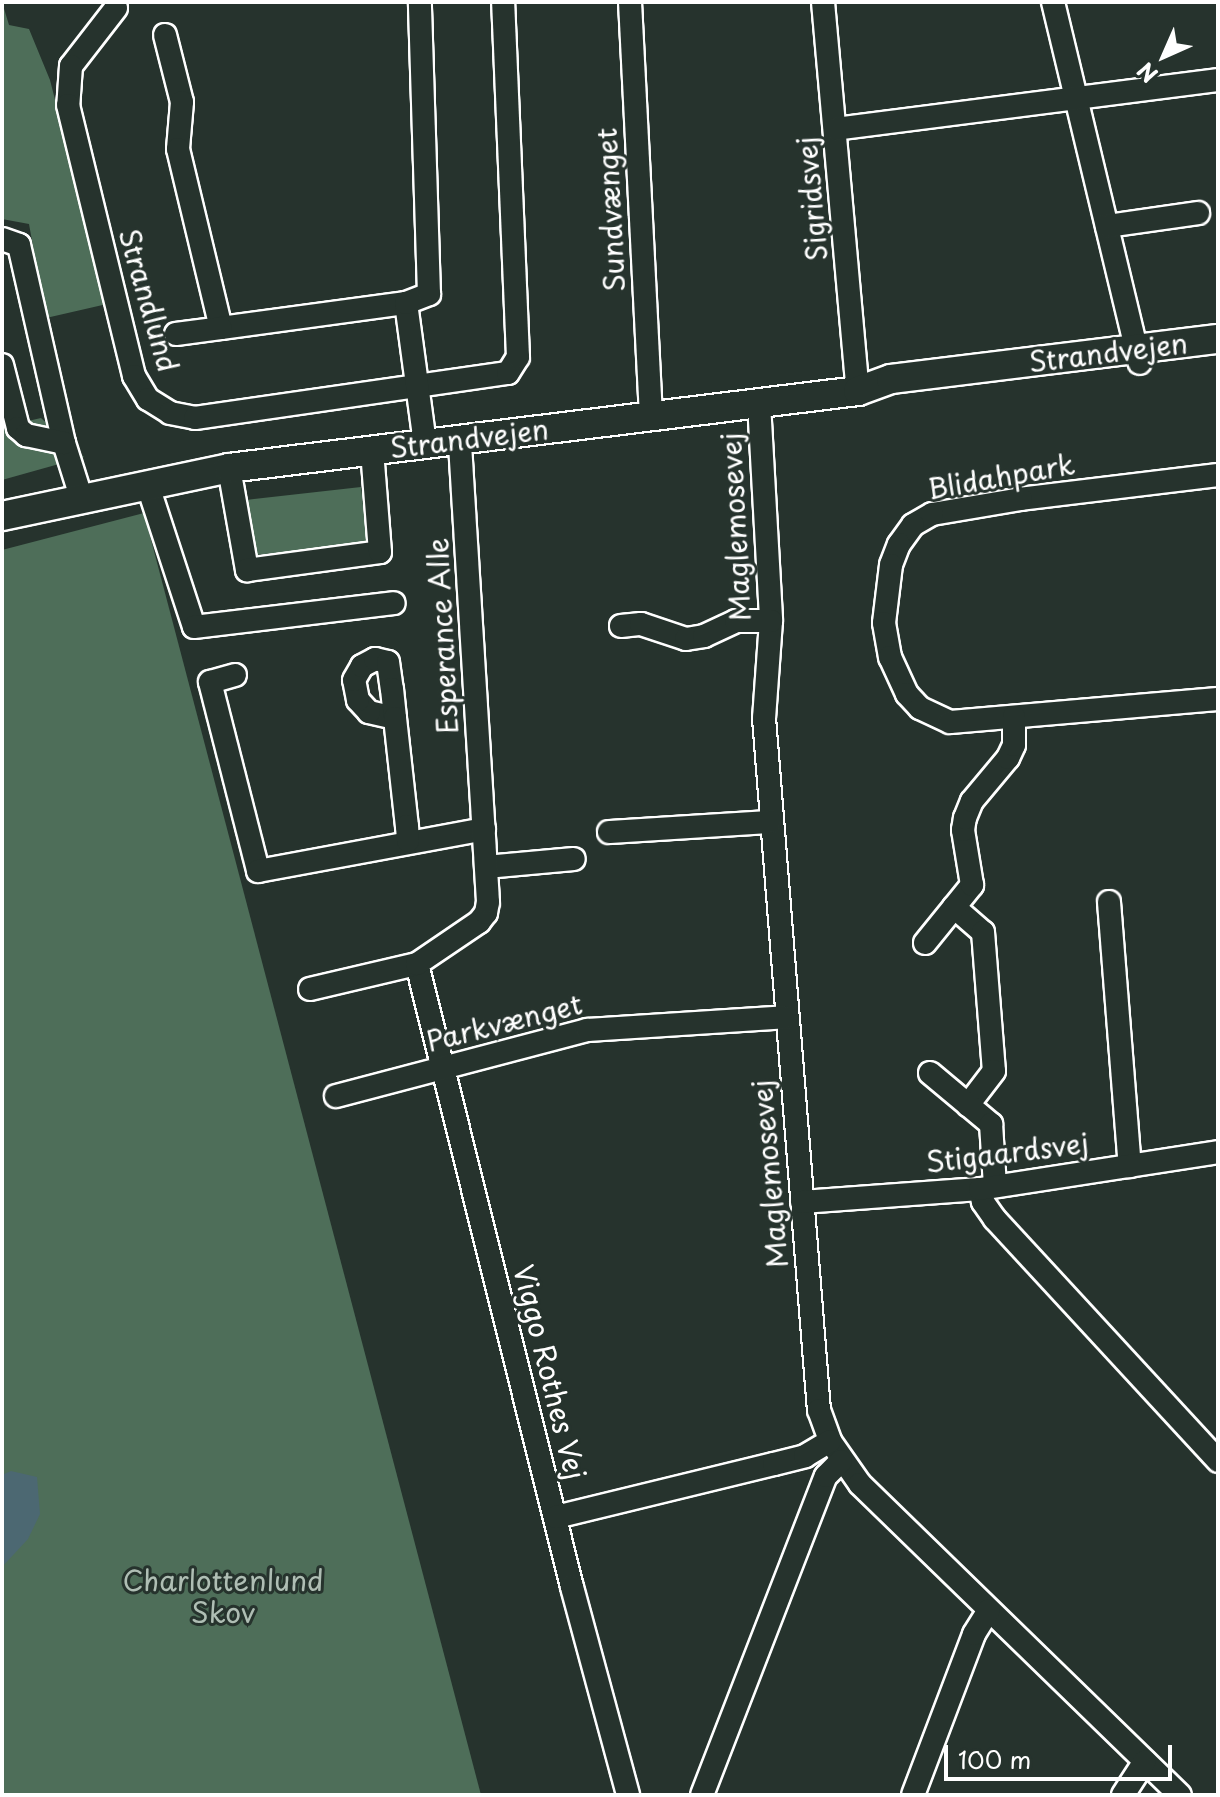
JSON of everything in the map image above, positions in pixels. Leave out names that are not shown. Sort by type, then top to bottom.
[{"type":"main road","name":"Strandvejen","points":[[2,516],[229,468],[858,391],[892,393],[1138,356],[1218,339]]},
{"type":"main road","name":"Strandvejen","points":[[1138,356],[1218,352]]},
{"type":"street","points":[[420,2],[429,294],[406,303],[425,444]]},
{"type":"street","name":"Strandlund","points":[[116,8],[71,66],[68,105],[134,376],[148,399],[170,413],[195,418],[508,373],[518,357],[503,2]]},
{"type":"street","name":"Sundvænget","points":[[630,2],[651,415]]},
{"type":"street","name":"Sigridsvej","points":[[823,2],[858,391]]},
{"type":"street","points":[[1053,2],[1138,356]]},
{"type":"street","points":[[165,35],[182,102],[178,149],[221,328]]},
{"type":"street","points":[[835,129],[1218,80]]},
{"type":"street","points":[[1107,226],[1198,213]]},
{"type":"street","points":[[11,242],[81,497]]},
{"type":"street","name":"Strandlund","points":[[176,334],[406,303]]},
{"type":"street","points":[[2,365],[18,428],[26,435],[64,443]]},
{"type":"street","name":"Maglemosevej","points":[[759,403],[771,621],[764,718],[770,822],[819,1410],[841,1461],[860,1484],[1180,1795]]},
{"type":"street","name":"Esperance Alle","points":[[310,989],[417,964],[479,922],[486,913],[484,829],[460,440]]},
{"type":"street","points":[[229,468],[247,570],[380,552],[372,450]]},
{"type":"street","name":"Blidahpark","points":[[1218,475],[932,514],[905,535],[891,565],[884,623],[897,678],[920,708],[950,722],[1218,699]]},
{"type":"street","points":[[147,483],[194,627],[394,603]]},
{"type":"street","points":[[621,626],[641,624],[686,639],[704,636],[736,621],[771,621]]},
{"type":"street","points":[[235,675],[210,682],[258,871],[484,829]]},
{"type":"street","points":[[925,943],[972,885],[963,830],[965,818],[972,801],[1008,758],[1014,745],[1014,717]]},
{"type":"street","name":"Esperance Alle","points":[[395,718],[408,841]]},
{"type":"street","points":[[609,832],[770,822]]},
{"type":"street","points":[[486,867],[574,859]]},
{"type":"street","points":[[1109,902],[1130,1166]]},
{"type":"street","points":[[954,907],[983,932],[994,1071],[968,1105]]},
{"type":"street","name":"Viggo Rothes Vej","points":[[417,964],[441,1069],[628,1795]]},
{"type":"street","name":"Parkvænget","points":[[336,1096],[587,1030],[786,1017]]},
{"type":"street","points":[[930,1073],[991,1124],[987,1188],[983,1202],[995,1219],[1218,1461]]},
{"type":"street","name":"Stigaardsvej","points":[[802,1202],[987,1188],[1218,1152]]},
{"type":"street","points":[[556,1517],[805,1456],[830,1441]]},
{"type":"street","points":[[702,1795],[826,1476],[841,1461]]},
{"type":"street","points":[[913,1795],[974,1634],[989,1610]]},
{"type":"street","points":[[1123,1795],[1145,1761]]},
{"type":"green space","points":[[2,2],[9,25],[29,29],[50,80],[107,304],[46,318],[29,224],[2,219]]},
{"type":"green space","points":[[41,418],[84,457],[2,480],[2,427]]},
{"type":"green space","points":[[361,487],[367,543],[256,555],[246,500]]},
{"type":"green space","name":"Charlottenlund Skov","points":[[144,513],[481,1795],[2,1795],[2,550]]},
{"type":"water","points":[[11,1471],[37,1477],[40,1514],[28,1539],[2,1567],[2,1475]]}]
